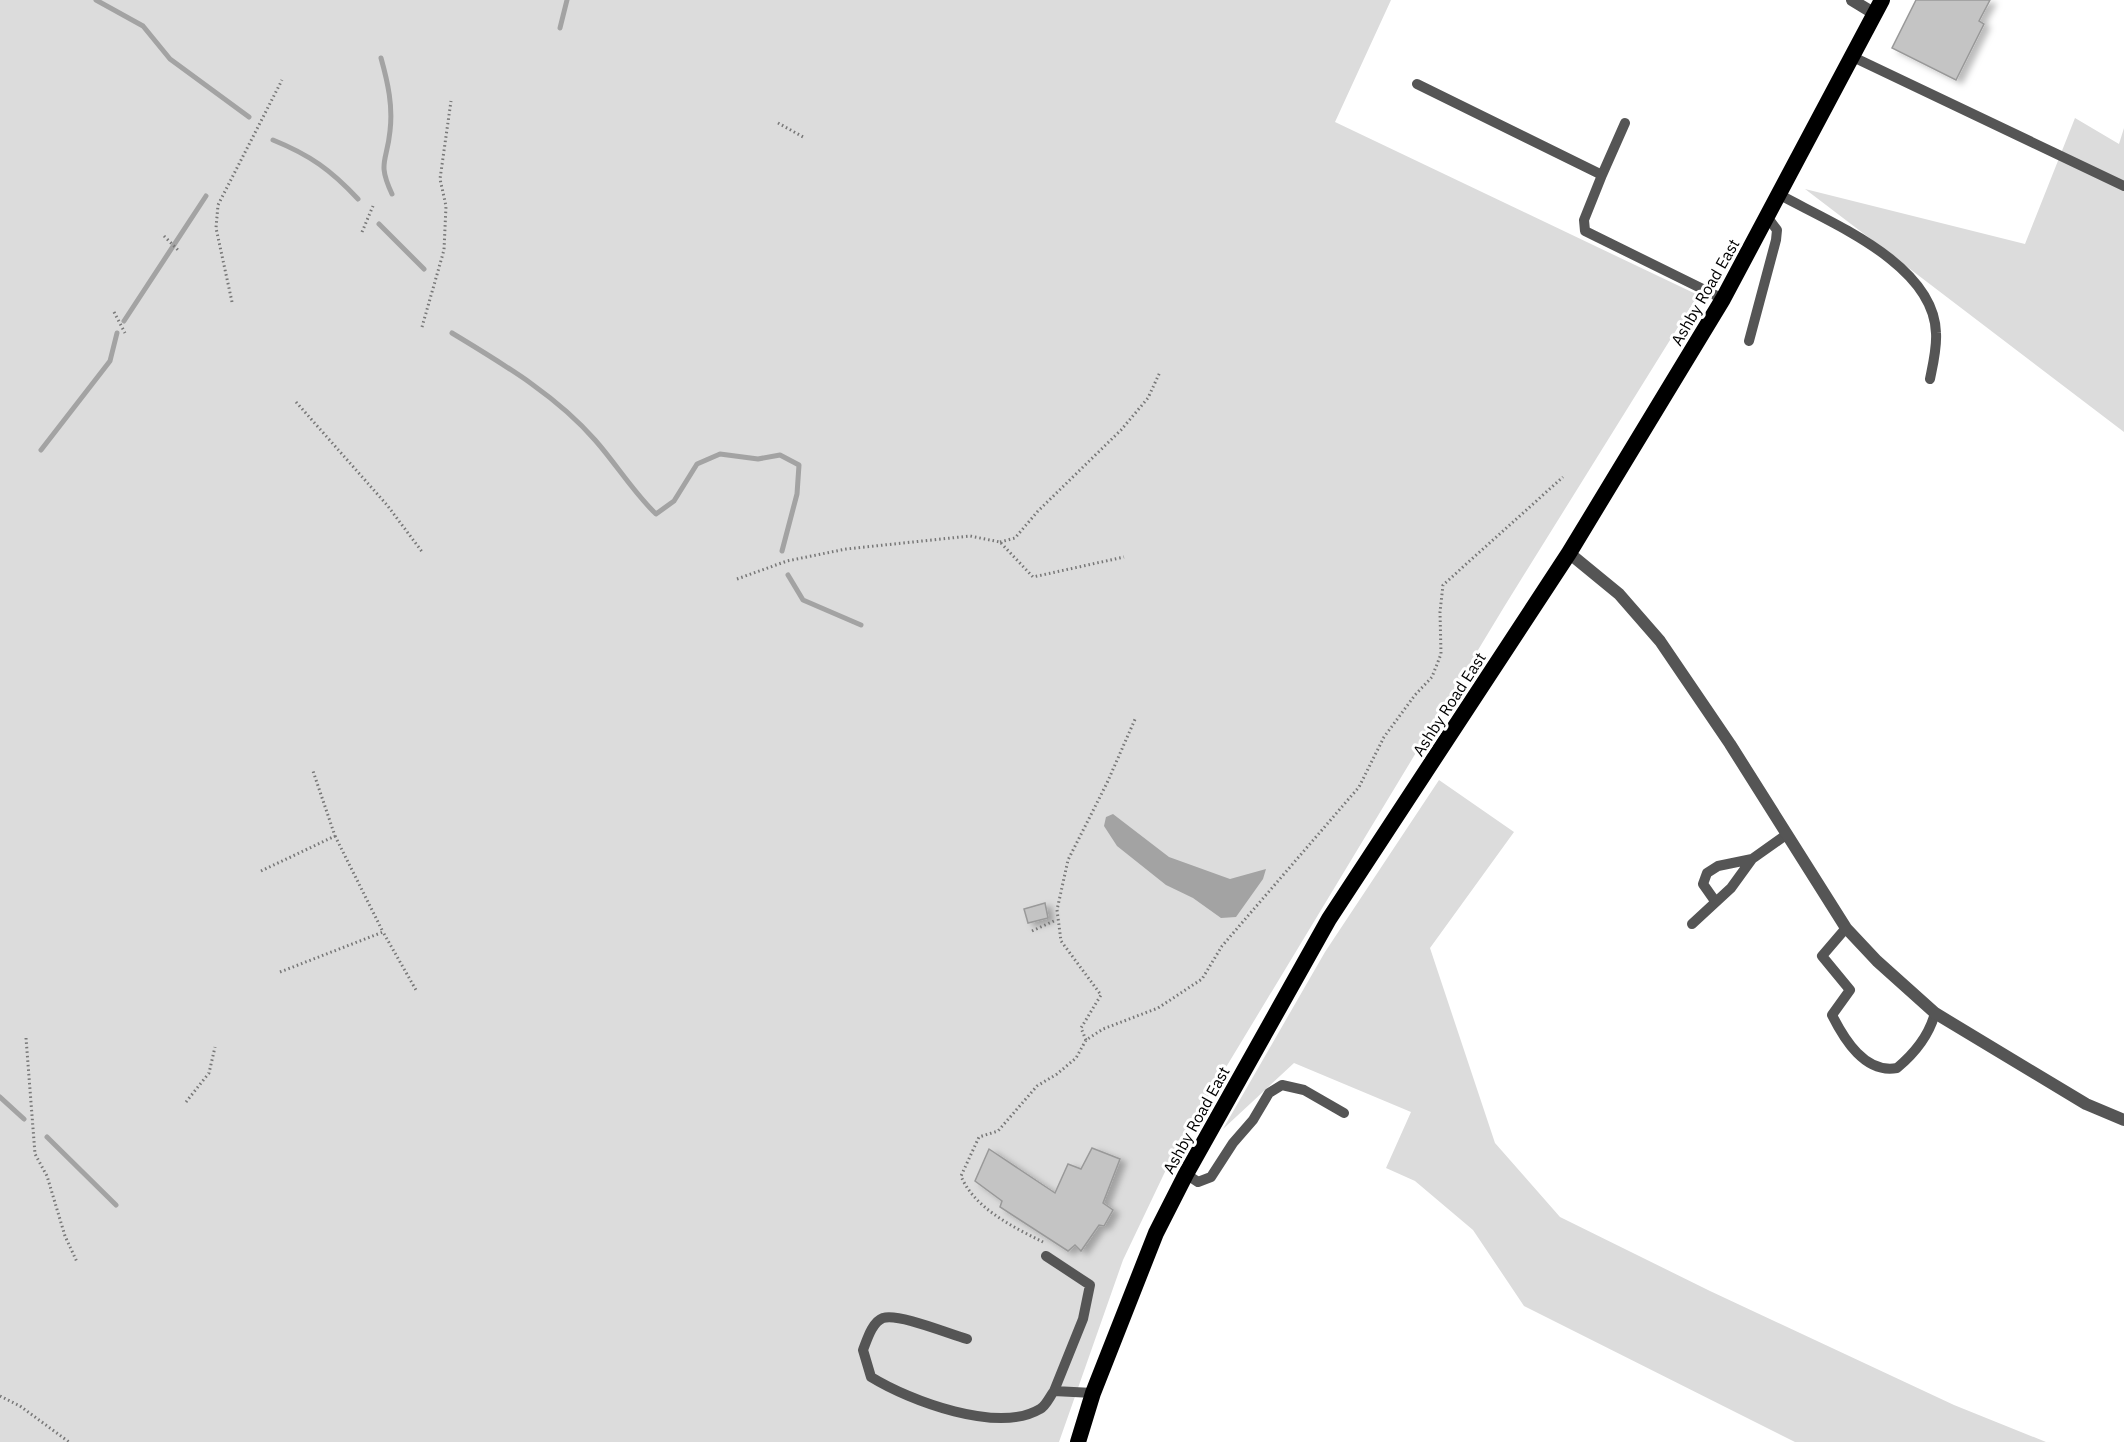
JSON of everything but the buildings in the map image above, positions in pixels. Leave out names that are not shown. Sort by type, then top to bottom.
[{"type":"highway","name":"Ashby Road East","points":[[1078,1442],[1093,1393],[1156,1233],[1186,1174],[1329,919],[1569,553],[1723,299],[1854,57],[1878,7]]},
{"type":"street","points":[[1852,0],[1878,7]]},
{"type":"street","points":[[1569,553],[1619,594],[1660,641],[1731,744],[1846,928],[1877,961],[1935,1014],[2086,1104],[2124,1120]]},
{"type":"lane","points":[[1854,57],[2124,186]]},
{"type":"lane","points":[[1418,84],[1602,175]]},
{"type":"lane","points":[[1625,123],[1584,220],[1586,231],[1723,299]]},
{"type":"lane","points":[[1783,189],[1868,244],[1911,276],[1922,291],[1936,332],[1930,379]]},
{"type":"lane","points":[[1749,340],[1776,240],[1776,230],[1767,218]]},
{"type":"lane","points":[[1692,924],[1731,888],[1752,859],[1786,835]]},
{"type":"lane","points":[[1715,901],[1703,884],[1707,873],[1718,866],[1752,859]]},
{"type":"lane","points":[[1846,928],[1822,956],[1850,990],[1832,1015],[1861,1056],[1877,1068],[1897,1068],[1909,1058],[1930,1030],[1935,1014]]},
{"type":"lane","points":[[1186,1174],[1198,1182],[1211,1176],[1233,1143],[1253,1120],[1269,1093],[1282,1085],[1304,1090],[1344,1113]]},
{"type":"lane","points":[[967,1339],[895,1317],[882,1318],[874,1326],[863,1350],[871,1377],[880,1383],[974,1417],[1016,1418],[1042,1409],[1054,1391],[1083,1318],[1090,1285],[1048,1252]]},
{"type":"lane","points":[[1054,1391],[1093,1393]]},
{"type":"path","points":[[232,302],[216,228],[218,205],[282,80]]},
{"type":"path","points":[[422,327],[444,250],[447,206],[440,179],[451,101]]},
{"type":"path","points":[[778,123],[805,138]]},
{"type":"path","points":[[362,232],[373,206]]},
{"type":"path","points":[[164,236],[178,250]]},
{"type":"path","points":[[114,312],[124,333]]},
{"type":"path","points":[[737,579],[787,561],[846,549],[969,536],[1000,542],[1015,538],[1038,511],[1121,430],[1148,398],[1160,372]]},
{"type":"path","points":[[296,402],[387,505],[423,553]]},
{"type":"path","points":[[1048,1252],[981,1204],[967,1191],[961,1176],[979,1137],[998,1131],[1037,1086],[1057,1074],[1076,1058],[1086,1040],[1103,1029],[1158,1008],[1202,979],[1222,946],[1359,787],[1384,737],[1415,695],[1432,677],[1441,654],[1440,612],[1443,585],[1563,477]]},
{"type":"path","points":[[1000,542],[1033,577],[1124,557]]},
{"type":"path","points":[[1086,1040],[1081,1028],[1101,995],[1060,941],[1057,910],[1068,860],[1107,783],[1136,717]]},
{"type":"path","points":[[313,771],[335,836],[383,932],[416,990]]},
{"type":"path","points":[[261,872],[335,836]]},
{"type":"path","points":[[1032,931],[1056,920]]},
{"type":"path","points":[[280,972],[383,932]]},
{"type":"path","points":[[26,1038],[35,1154],[47,1176],[65,1236],[77,1262]]},
{"type":"path","points":[[186,1102],[209,1073],[215,1047]]},
{"type":"path","points":[[0,1396],[20,1406],[69,1442]]},
{"type":"shaded area","points":[[0,0],[1391,0],[1335,122],[1698,295],[1504,607],[1173,1155],[1123,1260],[1059,1442],[0,1442]]},
{"type":"shaded area","points":[[2075,118],[2119,144],[2124,128],[2124,432],[1805,189],[2025,244]]},
{"type":"shaded area","points":[[1439,780],[1514,832],[1430,948],[1495,1143],[1560,1217],[1710,1291],[1954,1405],[2046,1442],[1795,1442],[1524,1306],[1473,1230],[1415,1181],[1386,1168],[1411,1112],[1294,1063],[1223,1129],[1325,952]]},
{"type":"shaded area","points":[[1113,814],[1169,857],[1230,879],[1266,869],[1263,879],[1236,917],[1221,918],[1193,898],[1166,885],[1117,846],[1104,826],[1106,817]]},
{"type":"waterway","points":[[96,0],[143,26],[170,59],[249,117]]},
{"type":"waterway","points":[[560,28],[567,0]]},
{"type":"waterway","points":[[381,58],[388,85],[391,113],[384,168],[392,194]]},
{"type":"waterway","points":[[273,140],[298,151],[319,164],[358,199]]},
{"type":"waterway","points":[[124,321],[206,196]]},
{"type":"waterway","points":[[379,224],[424,269]]},
{"type":"waterway","points":[[41,450],[110,361],[117,333]]},
{"type":"waterway","points":[[452,333],[528,381],[580,424],[656,514],[674,501],[697,464],[720,454],[758,459],[780,455],[799,465],[797,494],[782,551]]},
{"type":"waterway","points":[[788,575],[803,600],[861,625]]},
{"type":"waterway","points":[[0,1097],[24,1119]]},
{"type":"waterway","points":[[47,1137],[116,1205]]}]
